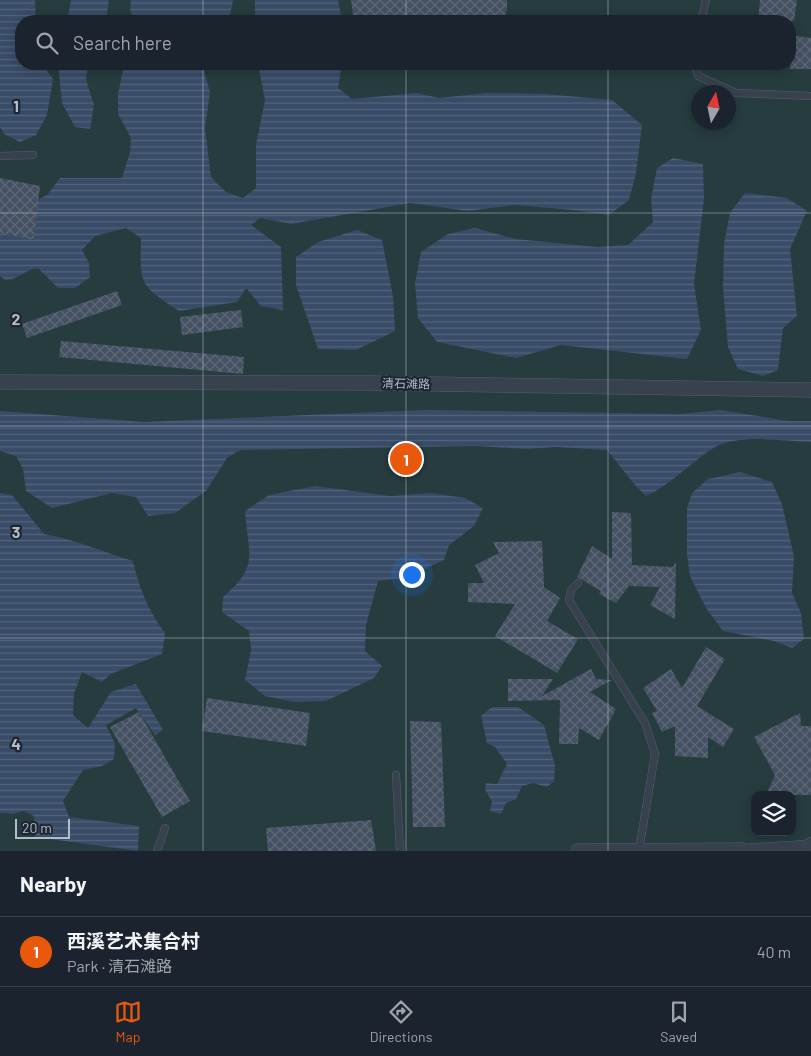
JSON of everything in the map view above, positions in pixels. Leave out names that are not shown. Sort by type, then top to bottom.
[{"type":"street","name":"清石滩路","points":[[0,382],[370,383],[811,390]]},
{"type":"street","points":[[578,851],[742,850],[806,846],[811,843]]},
{"type":"lane","points":[[702,15],[706,0]]},
{"type":"lane","points":[[696,70],[698,76],[736,93],[811,96]]},
{"type":"lane","points":[[0,156],[33,155]]},
{"type":"lane","points":[[578,583],[572,590],[569,600],[646,723],[655,754],[639,850]]},
{"type":"lane","points":[[396,775],[400,851]]},
{"type":"lane","points":[[156,851],[165,828]]},
{"type":"green space","points":[[0,0],[811,0],[811,851],[0,851]]},
{"type":"water","points":[[0,0],[35,0],[36,15],[15,15],[15,70],[46,70],[53,79],[47,115],[36,135],[20,142],[4,134],[0,127]]},
{"type":"water","points":[[71,0],[109,0],[107,15],[68,15]]},
{"type":"water","points":[[131,0],[233,0],[230,15],[132,15],[130,11]]},
{"type":"water","points":[[255,0],[338,0],[341,15],[255,15]]},
{"type":"water","points":[[59,70],[87,70],[86,80],[94,105],[90,129],[75,127],[62,103]]},
{"type":"water","points":[[123,70],[204,70],[210,92],[205,128],[211,177],[226,192],[243,198],[256,188],[256,145],[265,100],[259,70],[341,70],[338,88],[352,99],[417,93],[439,98],[487,93],[546,94],[612,100],[642,125],[636,173],[629,200],[609,215],[514,205],[468,211],[410,203],[291,224],[260,218],[251,225],[281,247],[283,310],[261,306],[246,288],[237,302],[179,311],[149,289],[142,275],[141,238],[126,228],[95,236],[82,250],[89,263],[90,277],[75,288],[58,288],[38,268],[10,280],[5,280],[0,276],[0,233],[34,240],[38,200],[48,194],[60,178],[122,178],[130,152],[131,138],[118,114],[118,94]]},
{"type":"water","points":[[673,158],[703,164],[704,199],[694,284],[701,330],[687,359],[561,345],[516,358],[437,342],[418,318],[415,283],[421,252],[448,234],[475,228],[516,239],[597,247],[628,245],[653,222],[651,199],[657,168]]},
{"type":"water","points":[[745,193],[787,198],[807,211],[790,249],[797,316],[783,328],[778,370],[763,376],[738,369],[728,347],[723,287],[724,244],[730,213]]},
{"type":"water","points":[[357,230],[382,240],[393,296],[395,331],[356,350],[318,349],[296,285],[296,257],[318,242]]},
{"type":"water","points":[[427,410],[680,414],[720,410],[788,421],[811,421],[811,442],[747,439],[722,444],[712,449],[664,486],[646,496],[607,450],[475,446],[240,450],[227,458],[206,491],[175,513],[148,516],[136,497],[112,493],[52,508],[26,491],[23,469],[16,456],[0,451],[0,411],[144,422]]},
{"type":"water","points":[[740,472],[772,482],[782,504],[794,556],[792,593],[801,613],[804,639],[792,648],[774,641],[723,631],[706,608],[690,576],[687,555],[687,508],[692,493],[708,479]]},
{"type":"water","points":[[315,486],[390,496],[431,493],[465,498],[483,508],[474,526],[449,545],[444,560],[403,578],[378,581],[366,625],[365,651],[382,666],[374,678],[326,701],[295,702],[265,696],[245,680],[251,650],[249,631],[222,612],[223,597],[235,586],[247,568],[249,549],[245,511],[269,495]]},
{"type":"water","points":[[0,493],[12,495],[44,534],[77,542],[133,561],[145,598],[165,633],[162,654],[111,674],[102,682],[82,672],[74,694],[73,715],[88,728],[111,692],[136,684],[163,730],[155,735],[136,708],[106,725],[115,744],[114,759],[102,766],[83,770],[63,801],[69,817],[139,826],[138,851],[35,837],[34,816],[24,811],[13,814],[0,813]]},
{"type":"water","points":[[492,707],[518,707],[544,725],[555,766],[554,781],[547,787],[533,783],[522,786],[516,799],[506,803],[501,814],[490,811],[492,802],[485,789],[486,783],[497,784],[507,764],[495,747],[487,743],[481,716]]},
{"type":"building","points":[[351,0],[507,0],[505,15],[353,15]]},
{"type":"building","points":[[760,0],[797,0],[795,15],[759,15]]},
{"type":"building","points":[[796,36],[811,38],[811,69],[796,69]]},
{"type":"building","points":[[0,178],[40,186],[34,240],[0,233]]},
{"type":"building","points":[[117,291],[122,305],[27,338],[22,324]]},
{"type":"building","points":[[241,310],[243,327],[182,335],[180,317]]},
{"type":"building","points":[[61,341],[244,357],[243,374],[59,357]]},
{"type":"building","points":[[612,512],[631,513],[632,565],[673,567],[676,562],[675,619],[650,605],[660,587],[629,586],[616,603],[599,594],[601,591],[577,577],[592,546],[612,559]]},
{"type":"building","points":[[542,541],[544,587],[560,598],[547,621],[578,639],[557,673],[495,636],[515,604],[468,602],[468,583],[484,583],[475,565],[499,553],[493,542]]},
{"type":"building","points":[[706,647],[725,659],[697,706],[734,729],[723,747],[708,737],[708,758],[675,756],[675,726],[662,732],[652,713],[657,711],[643,688],[671,669],[682,688]]},
{"type":"building","points":[[591,669],[596,679],[612,680],[590,692],[616,709],[599,740],[579,728],[578,744],[559,744],[560,700],[508,701],[508,679],[553,679],[542,696]]},
{"type":"building","points":[[207,698],[310,713],[306,746],[202,731]]},
{"type":"building","points":[[139,712],[190,801],[162,817],[110,727]]},
{"type":"building","points":[[800,713],[801,726],[811,726],[811,795],[796,795],[796,791],[768,791],[775,775],[754,737]]},
{"type":"building","points":[[410,721],[441,722],[445,827],[413,827]]},
{"type":"building","points":[[371,820],[376,851],[268,851],[266,828]]},
{"type":"place","name":"西溪艺术集合村","points":[[406,459]]}]
